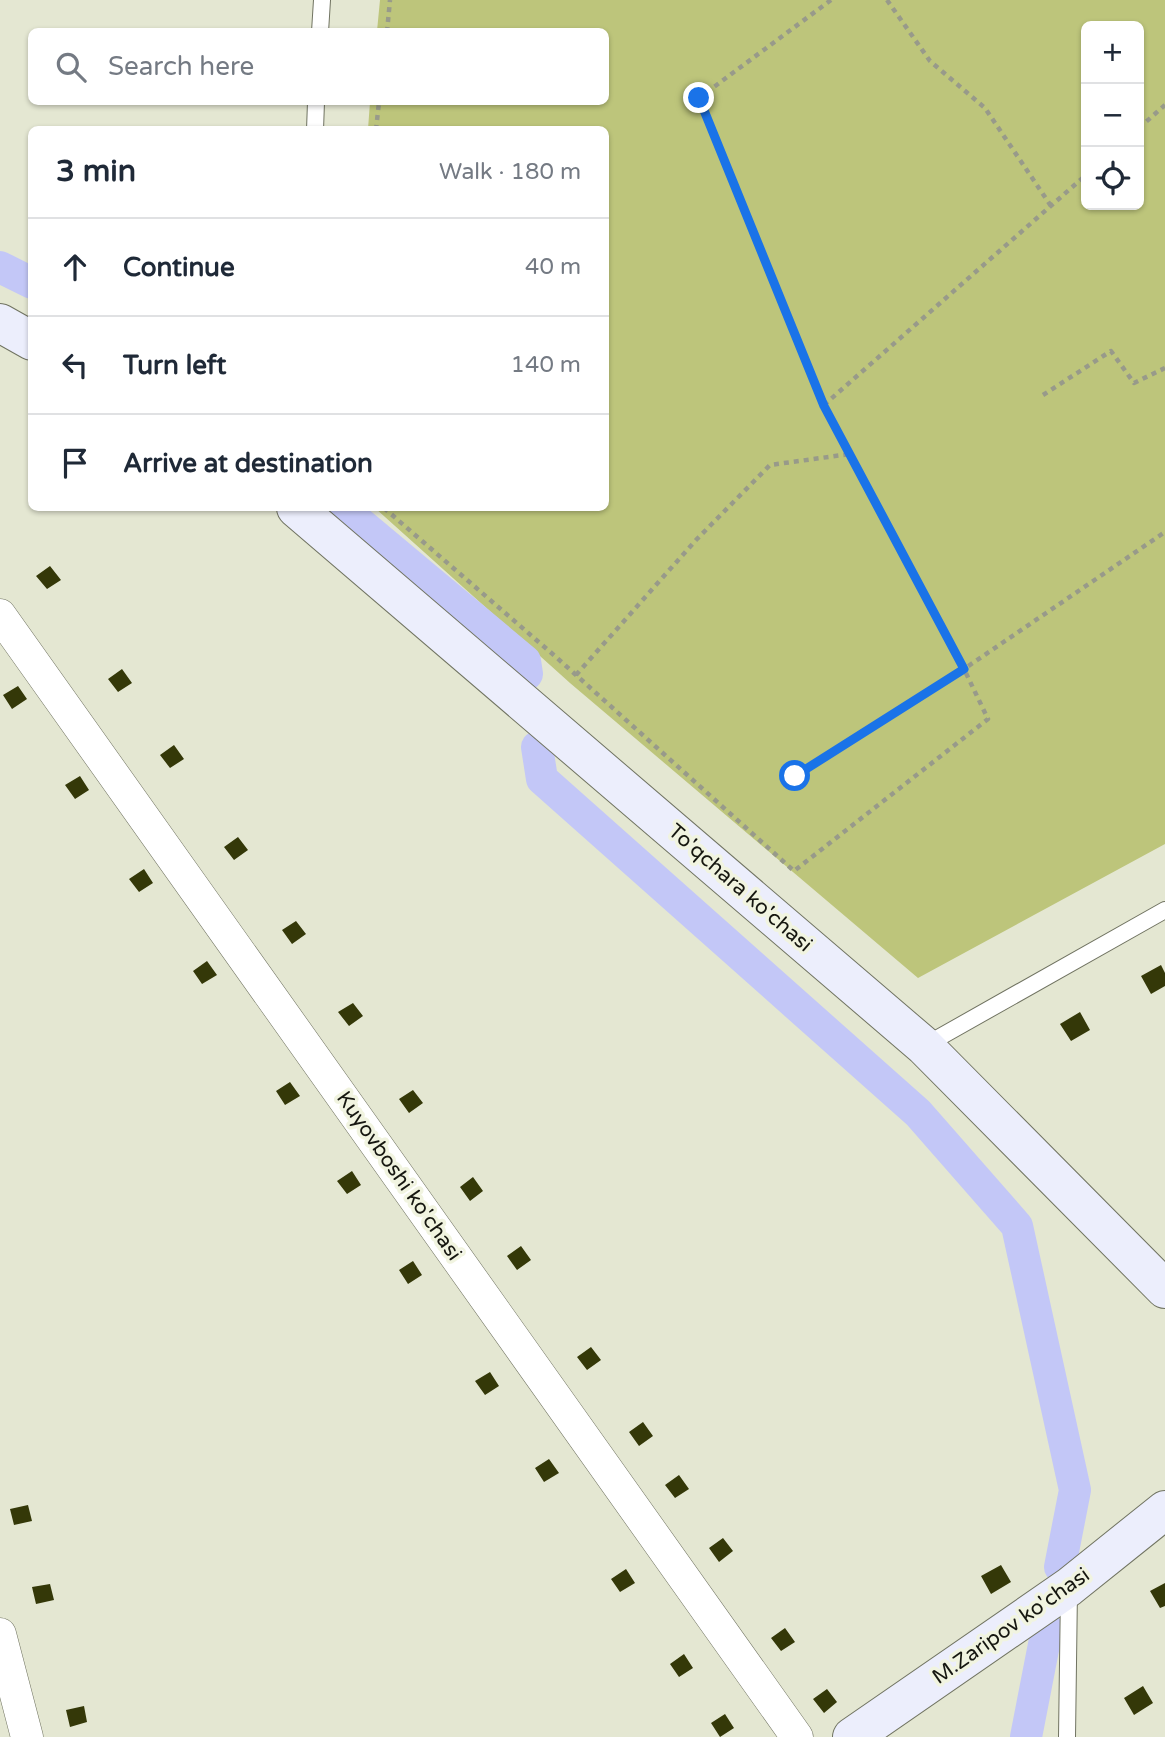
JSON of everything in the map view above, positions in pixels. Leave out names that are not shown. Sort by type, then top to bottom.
[{"type":"street","points":[[0,323],[28,339]]},
{"type":"street","name":"To'qchara ko'chasi","points":[[300,511],[924,1046],[1165,1289]]},
{"type":"street","name":"Kuyovboshi ko'chasi","points":[[0,615],[797,1737]]},
{"type":"street","name":"M.Zaripov ko'chasi","points":[[852,1737],[1069,1587],[1165,1510]]},
{"type":"street","points":[[0,1633],[27,1737]]},
{"type":"lane","points":[[320,28],[322,0]]},
{"type":"lane","points":[[314,126],[316,105]]},
{"type":"lane","points":[[924,1046],[1165,910]]},
{"type":"lane","points":[[1067,1737],[1069,1587]]},
{"type":"path","points":[[387,28],[390,0]]},
{"type":"path","points":[[387,511],[576,675],[794,871],[988,719],[824,406],[699,98],[831,0]]},
{"type":"path","points":[[887,0],[930,61],[985,108],[1051,206]]},
{"type":"path","points":[[376,126],[379,105]]},
{"type":"path","points":[[1144,124],[1165,105]]},
{"type":"path","points":[[824,406],[1081,179]]},
{"type":"path","points":[[1043,396],[1111,351],[1134,383],[1165,368]]},
{"type":"path","points":[[576,675],[696,540],[770,466],[850,454]]},
{"type":"path","points":[[795,776],[964,669],[1165,532]]},
{"type":"green space","points":[[380,0],[1165,0],[1165,844],[918,978],[570,683],[378,511],[609,511],[609,126],[368,126],[370,105],[609,105],[609,28],[377,28]]},
{"type":"building","points":[[50,566],[61,580],[47,589],[36,576]]},
{"type":"building","points":[[122,669],[132,683],[118,692],[108,679]]},
{"type":"building","points":[[18,686],[27,699],[12,709],[3,695]]},
{"type":"building","points":[[174,745],[184,759],[170,768],[160,755]]},
{"type":"building","points":[[80,776],[89,790],[75,799],[65,785]]},
{"type":"building","points":[[238,837],[248,850],[234,860],[224,847]]},
{"type":"building","points":[[144,869],[153,883],[139,892],[129,879]]},
{"type":"building","points":[[296,921],[306,934],[292,944],[282,930]]},
{"type":"building","points":[[207,961],[217,975],[202,984],[193,971]]},
{"type":"building","points":[[1161,965],[1165,973],[1165,986],[1151,994],[1141,976]]},
{"type":"building","points":[[353,1003],[363,1016],[349,1026],[338,1012]]},
{"type":"building","points":[[1080,1012],[1090,1030],[1071,1041],[1060,1024]]},
{"type":"building","points":[[290,1082],[300,1096],[285,1105],[276,1091]]},
{"type":"building","points":[[413,1090],[423,1103],[409,1113],[399,1099]]},
{"type":"building","points":[[352,1171],[361,1185],[347,1194],[337,1181]]},
{"type":"building","points":[[473,1177],[483,1191],[470,1201],[460,1187]]},
{"type":"building","points":[[521,1246],[531,1260],[517,1270],[507,1256]]},
{"type":"building","points":[[413,1261],[422,1275],[408,1284],[399,1270]]},
{"type":"building","points":[[591,1347],[601,1360],[587,1370],[577,1357]]},
{"type":"building","points":[[490,1372],[499,1386],[485,1395],[475,1381]]},
{"type":"building","points":[[643,1422],[653,1436],[639,1446],[629,1432]]},
{"type":"building","points":[[549,1459],[559,1473],[544,1482],[535,1468]]},
{"type":"building","points":[[679,1475],[689,1489],[675,1498],[665,1485]]},
{"type":"building","points":[[28,1505],[32,1521],[14,1525],[10,1509]]},
{"type":"building","points":[[723,1538],[733,1551],[719,1562],[709,1548]]},
{"type":"building","points":[[1001,1565],[1011,1582],[991,1594],[981,1576]]},
{"type":"building","points":[[626,1569],[635,1583],[620,1592],[611,1579]]},
{"type":"building","points":[[1165,1583],[1165,1606],[1160,1608],[1150,1591]]},
{"type":"building","points":[[50,1584],[54,1600],[36,1604],[32,1587]]},
{"type":"building","points":[[785,1628],[795,1642],[781,1651],[771,1638]]},
{"type":"building","points":[[684,1654],[693,1668],[679,1677],[670,1664]]},
{"type":"building","points":[[1143,1686],[1153,1703],[1134,1715],[1124,1698]]},
{"type":"building","points":[[827,1689],[837,1702],[824,1713],[813,1699]]},
{"type":"building","points":[[84,1706],[87,1722],[70,1727],[66,1710]]},
{"type":"building","points":[[725,1714],[734,1728],[720,1737],[711,1723]]},
{"type":"waterway","points":[[0,267],[28,281]]},
{"type":"waterway","points":[[346,511],[525,661],[527,674]]},
{"type":"waterway","points":[[537,747],[542,779],[918,1113],[1017,1226],[1075,1490],[1060,1567]]},
{"type":"waterway","points":[[1026,1737],[1047,1629]]},
{"type":"route","points":[[699,98],[824,406],[964,669],[795,776]]}]
